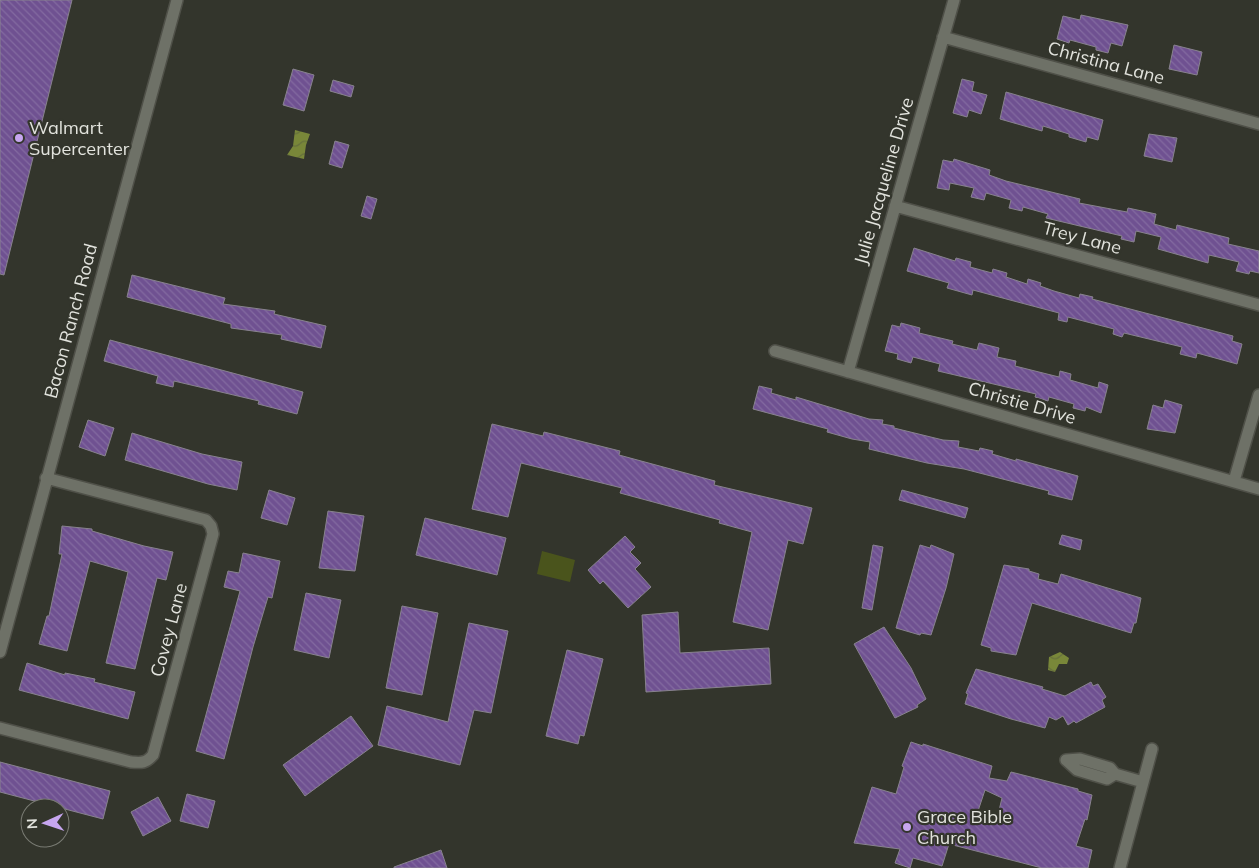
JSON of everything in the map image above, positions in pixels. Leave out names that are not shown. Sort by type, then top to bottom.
[{"type":"street","name":"Bacon Ranch Road","points":[[0,652],[177,0]]},
{"type":"street","name":"Julie Jacqueline Drive","points":[[848,372],[954,0]]},
{"type":"street","name":"Christina Lane","points":[[943,37],[1259,124]]},
{"type":"street","name":"Trey Lane","points":[[895,206],[1259,305]]},
{"type":"street","name":"Christie Drive","points":[[775,351],[1259,489]]},
{"type":"street","points":[[1234,481],[1259,395]]},
{"type":"street","name":"Covey Lane","points":[[0,728],[131,762],[143,763],[148,760],[153,755],[213,534],[206,520],[46,478]]},
{"type":"street","points":[[1120,868],[1152,749]]},
{"type":"street","points":[[1115,774],[1143,782]]},
{"type":"shaded area","points":[[542,551],[575,560],[570,582],[537,574]]},
{"type":"water","points":[[295,130],[310,134],[304,159],[287,155],[293,146]]},
{"type":"water","points":[[1060,652],[1069,658],[1067,664],[1059,664],[1055,672],[1048,670],[1049,657]]},
{"type":"building","name":"Walmart Supercenter","points":[[0,0],[72,0],[4,275],[0,274]]},
{"type":"building","points":[[1081,15],[1128,25],[1122,46],[1111,43],[1108,53],[1096,50],[1096,47],[1070,40],[1069,43],[1057,39],[1063,16],[1080,20]]},
{"type":"building","points":[[1174,45],[1202,52],[1197,75],[1169,69]]},
{"type":"building","points":[[293,69],[314,75],[304,111],[283,105]]},
{"type":"building","points":[[962,79],[974,82],[972,91],[987,95],[981,114],[969,110],[967,117],[953,113]]},
{"type":"building","points":[[333,80],[354,86],[351,97],[330,91]]},
{"type":"building","points":[[1006,92],[1103,120],[1098,140],[1087,137],[1086,142],[1069,137],[1069,134],[1043,126],[1042,131],[1000,119]]},
{"type":"building","points":[[1149,134],[1177,138],[1172,162],[1144,156]]},
{"type":"building","points":[[335,141],[349,145],[342,168],[329,164]]},
{"type":"building","points":[[954,159],[990,170],[989,175],[1006,181],[1080,199],[1079,203],[1127,212],[1128,208],[1156,214],[1154,224],[1176,230],[1177,225],[1229,238],[1228,244],[1259,251],[1259,273],[1250,271],[1249,274],[1236,271],[1239,262],[1209,255],[1208,263],[1158,249],[1161,237],[1136,231],[1134,242],[1121,239],[1122,236],[1046,218],[1048,214],[1023,207],[1022,211],[1009,208],[1011,200],[986,193],[984,200],[971,197],[974,188],[950,183],[949,190],[937,188],[943,160],[953,162]]},
{"type":"building","points":[[367,196],[377,199],[371,219],[361,216]]},
{"type":"building","points":[[914,248],[955,261],[956,258],[971,262],[970,267],[992,273],[993,269],[1007,273],[1006,277],[1027,284],[1028,279],[1041,283],[1040,286],[1079,298],[1080,294],[1093,297],[1092,299],[1233,336],[1232,341],[1242,344],[1237,364],[1197,353],[1196,358],[1180,354],[1182,347],[1124,333],[1122,337],[1113,334],[1114,329],[1068,317],[1067,322],[1058,320],[1059,313],[973,290],[972,295],[947,288],[949,283],[907,271]]},
{"type":"building","points":[[132,275],[225,298],[223,304],[275,311],[274,314],[326,326],[321,348],[281,339],[282,335],[231,328],[231,324],[127,297]]},
{"type":"building","points":[[901,323],[920,328],[919,333],[953,341],[952,344],[977,350],[979,343],[999,348],[997,357],[1016,361],[1015,366],[1059,377],[1060,371],[1071,374],[1070,380],[1098,388],[1099,382],[1108,385],[1101,413],[1086,407],[1085,411],[1073,408],[1074,404],[1049,397],[1048,401],[1035,397],[1036,394],[938,371],[940,364],[913,357],[911,363],[897,359],[898,354],[885,351],[892,325],[900,327]]},
{"type":"building","points":[[110,340],[303,392],[297,414],[258,404],[259,401],[174,381],[173,387],[156,383],[158,376],[104,361]]},
{"type":"building","points":[[759,386],[772,389],[771,393],[796,400],[796,397],[869,419],[883,420],[882,424],[894,426],[894,428],[943,440],[959,441],[958,447],[979,451],[980,448],[993,451],[992,454],[1078,476],[1072,500],[1048,494],[1049,491],[964,469],[927,463],[869,449],[870,442],[827,432],[828,429],[753,409]]},
{"type":"building","points":[[1165,400],[1182,405],[1175,433],[1147,429],[1153,405],[1163,408]]},
{"type":"building","points":[[88,420],[114,428],[105,456],[79,447]]},
{"type":"building","points":[[492,424],[543,436],[544,432],[620,451],[619,455],[715,481],[714,485],[812,508],[803,544],[788,540],[768,630],[733,622],[752,532],[719,523],[720,520],[620,493],[622,488],[521,463],[508,517],[472,509]]},
{"type":"building","points":[[132,433],[202,454],[242,462],[237,490],[208,484],[125,460]]},
{"type":"building","points":[[269,490],[295,498],[287,525],[261,518]]},
{"type":"building","points":[[902,490],[968,508],[965,518],[899,500]]},
{"type":"building","points":[[328,511],[364,516],[355,571],[319,568]]},
{"type":"building","points":[[425,518],[506,538],[497,575],[416,555]]},
{"type":"building","points":[[62,526],[92,529],[92,531],[144,546],[173,552],[166,580],[157,578],[135,669],[106,663],[128,572],[90,561],[67,651],[39,644],[47,616],[49,616],[62,554],[59,554]]},
{"type":"building","points":[[1062,535],[1082,540],[1080,550],[1059,544]]},
{"type":"building","points":[[625,536],[635,547],[630,552],[641,563],[635,569],[651,587],[628,608],[603,581],[600,584],[588,570]]},
{"type":"building","points":[[873,545],[883,547],[872,610],[862,608]]},
{"type":"building","points":[[920,545],[930,548],[931,545],[954,554],[946,588],[931,635],[921,633],[920,635],[896,628]]},
{"type":"building","points":[[243,553],[280,561],[272,598],[268,597],[253,647],[224,759],[196,751],[240,591],[224,587],[228,571],[239,573]]},
{"type":"building","points":[[1004,565],[1029,569],[1029,571],[1039,574],[1038,579],[1058,584],[1061,574],[1141,598],[1136,623],[1134,623],[1131,633],[1032,603],[1016,655],[991,651],[991,648],[981,645]]},
{"type":"building","points":[[306,593],[341,600],[329,658],[294,650]]},
{"type":"building","points":[[402,606],[438,613],[422,695],[386,688]]},
{"type":"building","points":[[678,612],[680,653],[769,648],[771,684],[646,692],[642,615]]},
{"type":"building","points":[[469,623],[508,631],[491,713],[474,710],[460,765],[378,745],[387,706],[448,722]]},
{"type":"building","points":[[884,627],[911,668],[926,699],[917,705],[918,707],[895,718],[854,644]]},
{"type":"building","points":[[567,650],[603,659],[584,736],[580,735],[578,744],[546,736]]},
{"type":"building","points":[[27,663],[65,675],[65,673],[95,679],[94,682],[135,692],[128,719],[19,690]]},
{"type":"building","points":[[976,669],[1043,687],[1042,689],[1065,696],[1091,682],[1093,686],[1098,684],[1106,697],[1102,700],[1105,707],[1076,723],[1074,721],[1068,725],[1063,716],[1056,720],[1049,717],[1045,728],[1011,719],[965,704],[968,694],[966,693]]},
{"type":"building","points":[[351,716],[373,746],[305,796],[283,765]]},
{"type":"building","points":[[911,742],[992,766],[989,778],[1007,781],[1011,772],[1078,789],[1078,791],[1092,795],[1087,820],[1085,819],[1076,846],[1092,850],[1088,868],[1042,868],[949,844],[942,866],[913,858],[910,868],[895,863],[900,849],[854,843],[872,787],[896,794],[904,767],[902,766]],"holes":[[[985,790],[1002,798],[996,823],[976,817]]]},
{"type":"building","points":[[0,762],[110,791],[103,819],[70,810],[70,798],[23,798],[0,792]]},
{"type":"building","points":[[187,794],[215,801],[208,828],[180,821]]},
{"type":"building","points":[[158,797],[171,821],[143,836],[131,812]]},
{"type":"building","points":[[441,850],[447,868],[394,868],[394,867]]},
{"type":"place","name":"Walmart Supercenter","points":[[19,138]]},
{"type":"place","name":"Grace Bible Church","points":[[907,827]]}]
